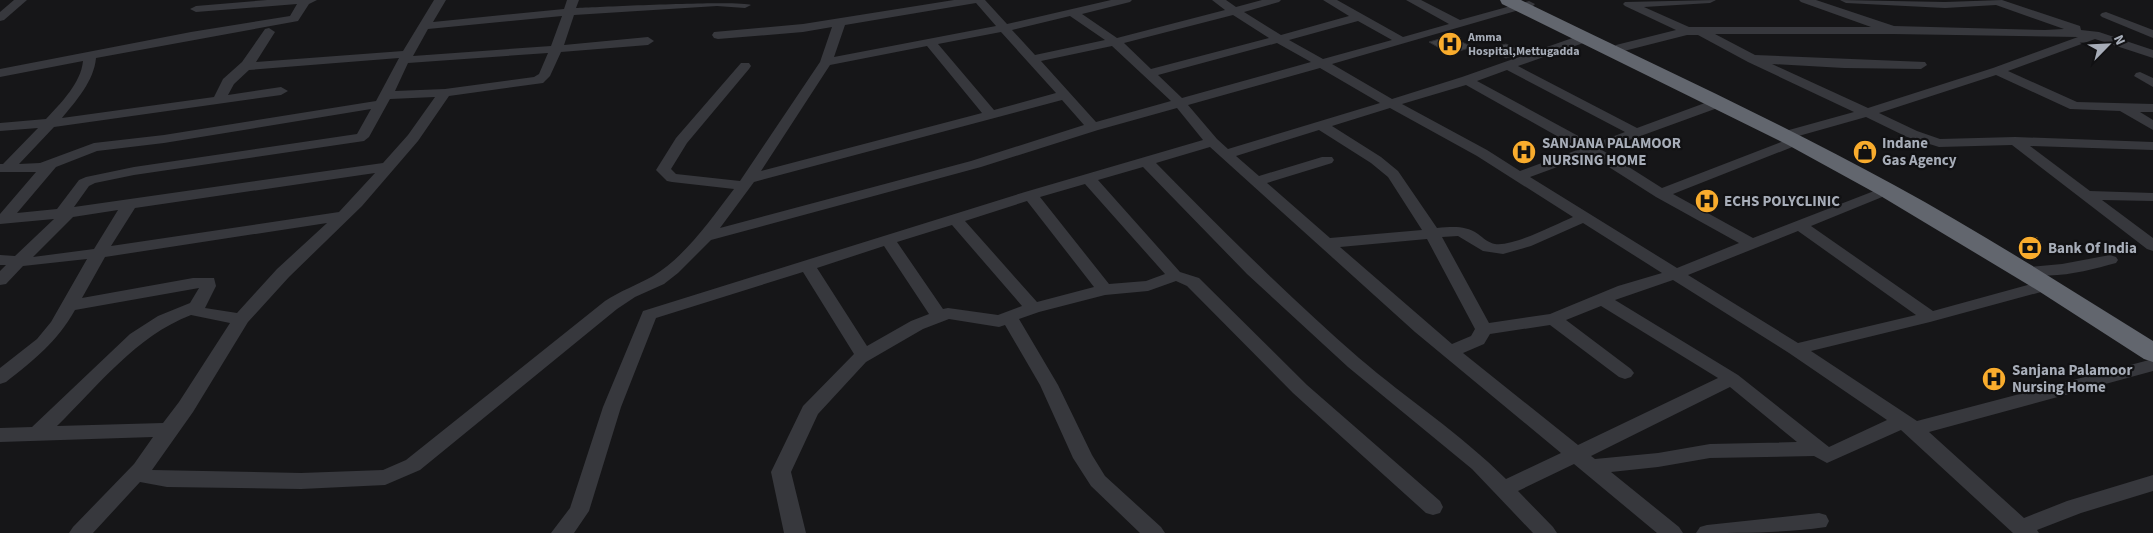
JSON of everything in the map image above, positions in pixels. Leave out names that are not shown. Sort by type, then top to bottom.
[{"type":"highway","points":[[1520,3],[1718,103],[1795,137],[2153,342]]},
{"type":"highway","points":[[1520,3],[1620,48],[1895,186],[2041,278],[2153,354]]},
{"type":"street","points":[[0,18],[21,0]]},
{"type":"street","points":[[0,73],[294,19],[306,0]]},
{"type":"street","points":[[196,9],[311,0]]},
{"type":"street","points":[[0,280],[65,213],[84,183],[98,178],[180,164],[362,137],[440,0]]},
{"type":"street","points":[[4,168],[25,169],[50,165],[94,147],[164,139],[383,99],[445,93],[538,80],[544,76],[556,49],[573,0]]},
{"type":"street","points":[[718,34],[803,28],[840,22],[874,12],[974,0]]},
{"type":"street","points":[[979,0],[1093,127]]},
{"type":"street","points":[[826,62],[1004,28],[1126,0]]},
{"type":"street","points":[[1218,0],[1322,64],[1482,153],[1794,349],[1908,425],[2025,530],[2074,507],[2153,483]]},
{"type":"street","points":[[1034,60],[1115,42],[1275,0]]},
{"type":"street","points":[[1328,0],[1402,41]]},
{"type":"street","points":[[1412,0],[1460,25]]},
{"type":"street","points":[[1625,2],[1710,0]]},
{"type":"street","points":[[1805,0],[1893,30]]},
{"type":"street","points":[[1846,0],[1945,5],[2017,0]]},
{"type":"street","points":[[1996,1],[2153,54]]},
{"type":"street","points":[[1625,2],[1687,30]]},
{"type":"street","points":[[424,26],[569,12],[708,3],[746,5]]},
{"type":"street","points":[[705,237],[976,164],[1093,127],[1460,25],[1520,3]]},
{"type":"street","points":[[1073,13],[1115,42],[1180,103],[1212,142],[1421,328],[1672,533]]},
{"type":"street","points":[[2106,15],[2153,35]]},
{"type":"street","points":[[1149,74],[1360,17]]},
{"type":"street","points":[[141,469],[147,477],[301,481],[385,477],[413,465],[611,306],[672,270],[705,237],[747,182],[826,62],[840,22]]},
{"type":"street","points":[[1620,48],[1687,30],[1893,30],[2044,34],[2067,32],[2095,35]]},
{"type":"street","points":[[1700,31],[1752,59],[1866,113],[1912,134],[1939,143],[2015,141],[2153,146]]},
{"type":"street","points":[[218,100],[228,82],[246,66],[269,32]]},
{"type":"street","points":[[1661,194],[1795,137],[1997,71],[2095,35]]},
{"type":"street","points":[[2121,44],[2153,35]]},
{"type":"street","points":[[1227,154],[1467,80],[1586,38]]},
{"type":"street","points":[[246,66],[556,49],[648,41]]},
{"type":"street","points":[[930,42],[991,115]]},
{"type":"street","points":[[4,168],[40,132],[51,124],[87,72],[91,63],[90,56]]},
{"type":"street","points":[[1752,59],[1844,64],[1921,65]]},
{"type":"street","points":[[745,66],[680,141],[663,170],[672,178],[747,182],[1065,95]]},
{"type":"street","points":[[1509,66],[1635,132]]},
{"type":"street","points":[[1997,71],[2068,104],[2084,107],[2153,108]]},
{"type":"street","points":[[2140,76],[2153,83]]},
{"type":"street","points":[[1467,80],[1591,149],[1661,194],[1752,244]]},
{"type":"street","points":[[0,126],[51,124],[281,90]]},
{"type":"street","points":[[80,533],[141,469],[144,462],[186,407],[241,320],[283,273],[357,203],[413,138],[445,93]]},
{"type":"street","points":[[1519,176],[1718,103]]},
{"type":"street","points":[[2123,108],[2153,126]]},
{"type":"street","points":[[1321,125],[1389,170],[1432,233],[1484,329]]},
{"type":"street","points":[[2015,141],[2153,246]]},
{"type":"street","points":[[562,533],[579,511],[612,408],[649,315],[1030,196],[1212,142]]},
{"type":"street","points":[[1258,182],[1327,160]]},
{"type":"street","points":[[1147,162],[1260,278],[1354,363],[1479,464],[1546,533]]},
{"type":"street","points":[[2,219],[50,165]]},
{"type":"street","points":[[2,219],[65,213],[388,167]]},
{"type":"street","points":[[1089,179],[1175,276]]},
{"type":"street","points":[[1484,329],[1553,319],[1624,290],[1676,274],[1887,190]]},
{"type":"street","points":[[2087,195],[2153,197]]},
{"type":"street","points":[[1030,196],[1105,290]]},
{"type":"street","points":[[0,378],[43,343],[58,325],[99,253],[130,204]]},
{"type":"street","points":[[0,260],[20,261],[99,253],[342,216]]},
{"type":"street","points":[[1326,243],[1464,231],[1488,247],[1505,249],[1585,217]]},
{"type":"street","points":[[956,220],[1033,308]]},
{"type":"street","points":[[1799,225],[1930,317]]},
{"type":"street","points":[[888,240],[939,316]]},
{"type":"street","points":[[1794,349],[1930,317],[2062,269],[2110,260]]},
{"type":"street","points":[[807,265],[864,356]]},
{"type":"street","points":[[795,533],[781,472],[810,411],[864,356],[917,325],[948,313],[999,320],[1033,308],[1105,290],[1148,286],[1175,276],[1193,282],[1300,389],[1433,507]]},
{"type":"street","points":[[37,434],[136,338],[153,325],[171,315],[196,308],[208,286],[208,282],[68,306]]},
{"type":"street","points":[[1602,299],[1732,379],[1827,456],[1908,425],[2153,365]]},
{"type":"street","points":[[196,308],[201,313],[241,320]]},
{"type":"street","points":[[1009,318],[1049,385],[1083,458],[1098,481],[1154,533]]},
{"type":"street","points":[[1553,319],[1625,373]]},
{"type":"street","points":[[1451,351],[1478,340],[1484,329]]},
{"type":"street","points":[[1504,489],[1732,379]]},
{"type":"street","points":[[0,435],[169,430]]},
{"type":"street","points":[[1591,467],[1710,452],[1818,449]]},
{"type":"street","points":[[1707,533],[1819,521]]},
{"type":"building","name":"Amma Hospital,Mettugadda","points":[[1450,36],[1472,47],[1450,54],[1429,42]]},
{"type":"building","points":[[1506,44],[1523,52],[1506,58],[1489,49]]},
{"type":"place","name":"Amma Hospital,Mettugadda","points":[[1450,44]]},
{"type":"place","name":"SANJANA PALAMOOR NURSING HOME","points":[[1524,152]]},
{"type":"place","name":"Indane Gas Agency","points":[[1865,152]]},
{"type":"place","name":"ECHS POLYCLINIC","points":[[1707,201]]},
{"type":"place","name":"Bank Of India","points":[[2030,248]]},
{"type":"place","name":"Sanjana Palamoor Nursing Home","points":[[1994,379]]}]
